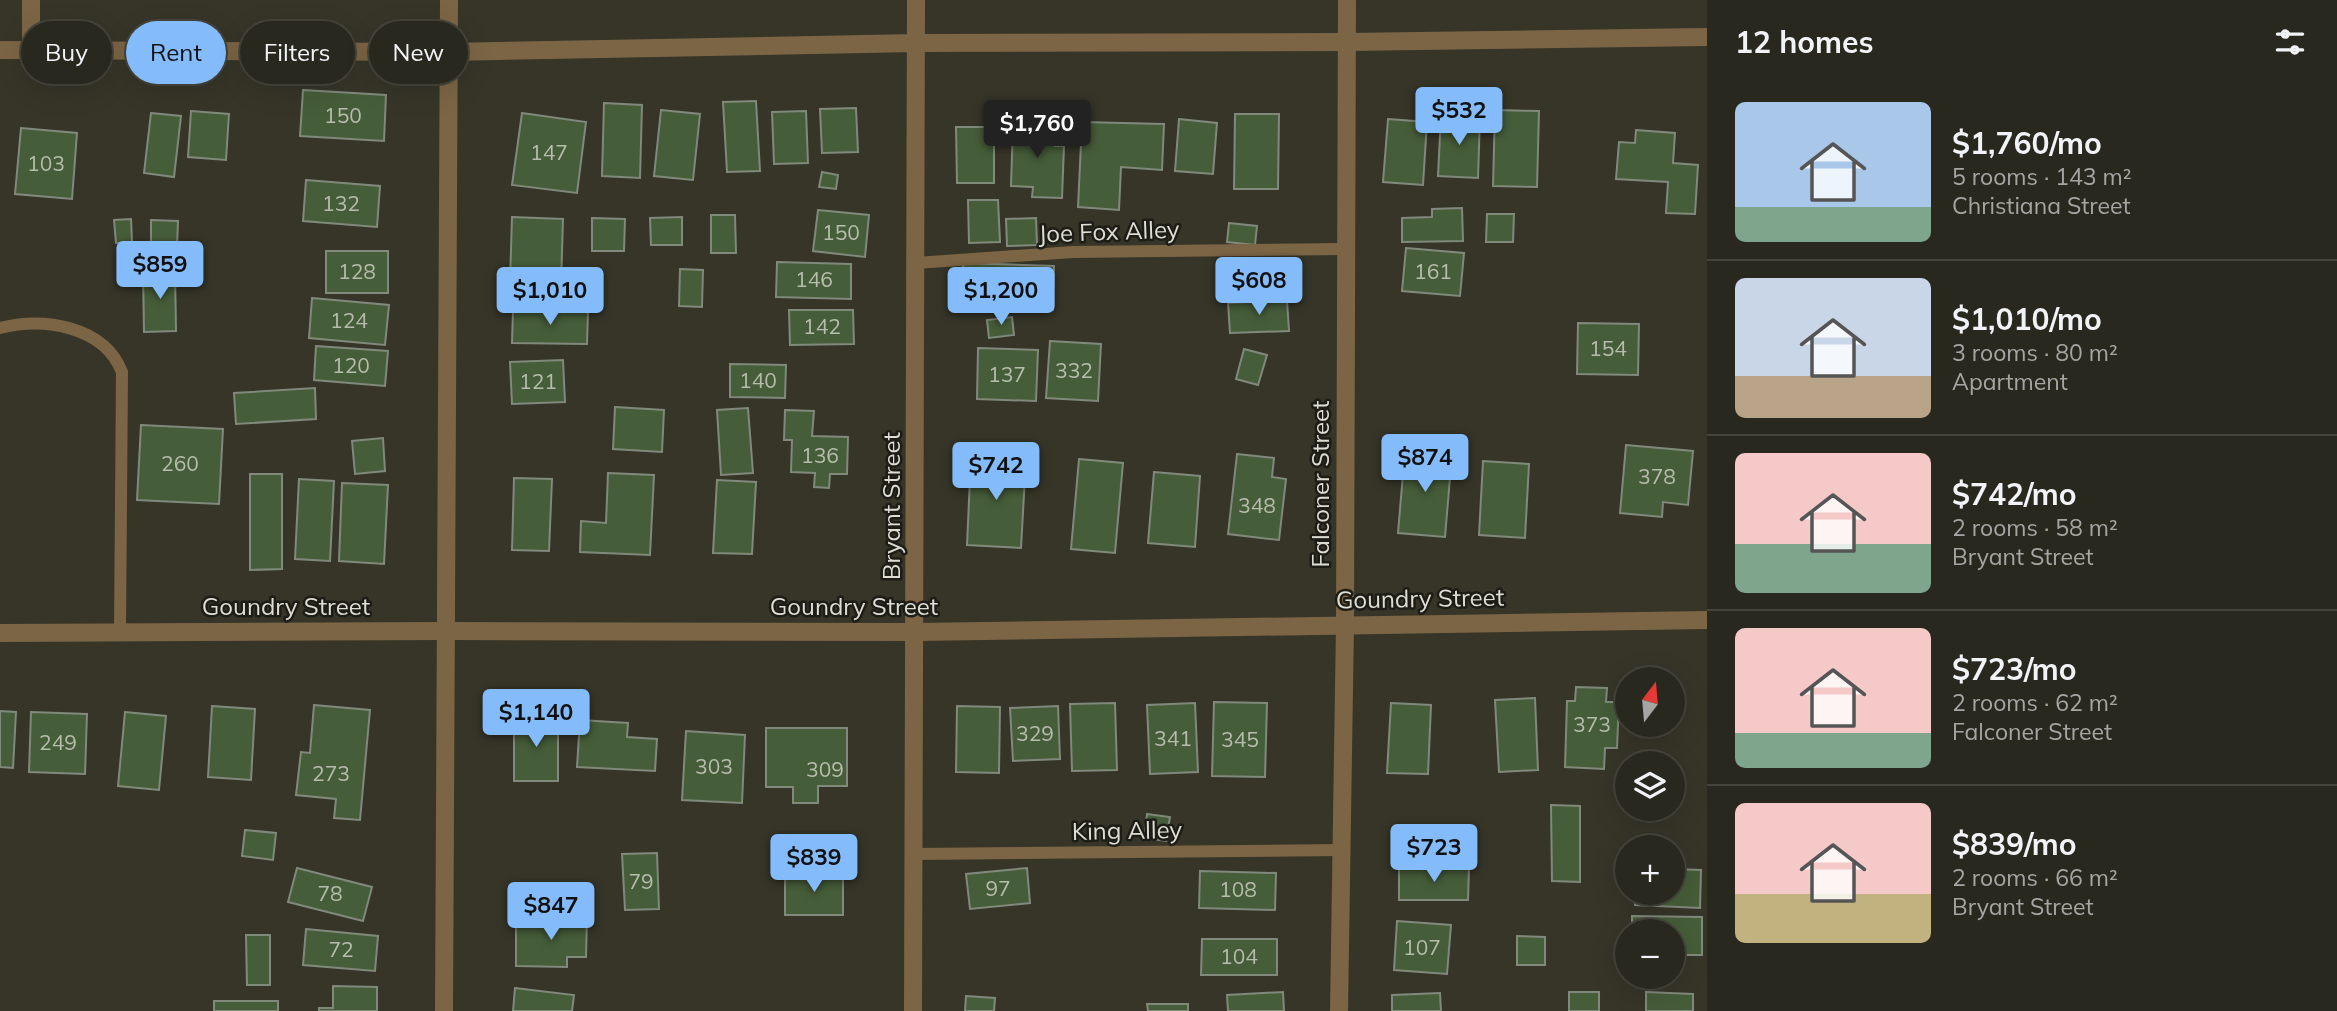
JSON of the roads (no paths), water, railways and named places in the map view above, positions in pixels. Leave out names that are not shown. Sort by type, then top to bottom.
[{"type":"street","points":[[31,0],[31,21]]},
{"type":"street","points":[[449,0],[449,21]]},
{"type":"street","name":"Bryant Street","points":[[914,1011],[917,632],[916,0]]},
{"type":"street","name":"Falconer Street","points":[[1339,1011],[1345,624],[1347,0]]},
{"type":"street","points":[[468,52],[916,43],[1347,42],[1707,37]]},
{"type":"street","points":[[0,50],[21,50]]},
{"type":"street","points":[[112,50],[369,52]]},
{"type":"street","points":[[444,1011],[449,84]]},
{"type":"street","name":"Goundry Street","points":[[0,633],[917,632],[1707,620]]},
{"type":"lane","name":"Joe Fox Alley","points":[[916,263],[1073,252],[1346,249]]},
{"type":"lane","points":[[0,328],[55,326],[82,332],[98,338],[119,364],[122,372],[120,632]]},
{"type":"lane","name":"King Alley","points":[[914,855],[1341,850]]}]
